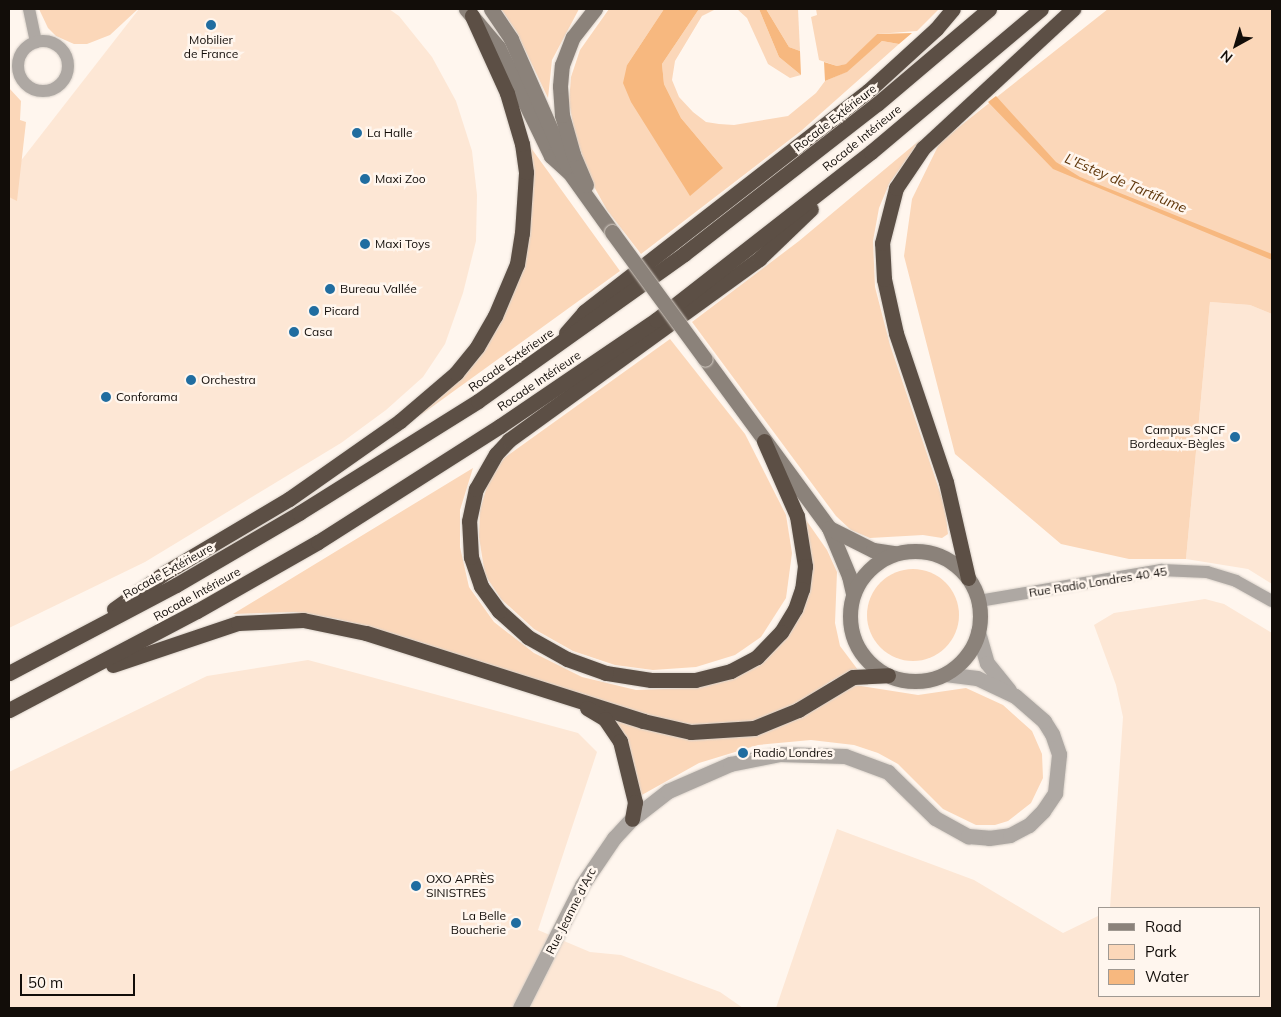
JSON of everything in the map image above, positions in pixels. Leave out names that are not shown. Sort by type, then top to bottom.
[{"type":"highway","points":[[552,350],[584,312],[868,91],[936,29],[953,9]]},
{"type":"highway","name":"Rocade Extérieure","points":[[9,673],[55,650],[299,514],[478,401],[684,254],[846,128],[989,9]]},
{"type":"highway","name":"Rocade Intérieure","points":[[9,710],[74,678],[318,542],[500,426],[656,320],[871,152],[1041,9]]},
{"type":"highway","points":[[968,578],[946,482],[896,333],[884,279],[882,242],[896,188],[922,148],[1073,9]]},
{"type":"highway","points":[[55,650],[166,572],[289,499],[400,421],[456,373],[477,347],[495,316],[516,264],[523,225],[526,172],[522,144],[508,93],[469,12]]},
{"type":"highway","points":[[764,441],[797,516],[805,566],[802,588],[781,632],[757,657],[731,671],[695,680],[651,680],[606,673],[567,659],[528,637],[499,611],[481,586],[472,557],[469,522],[476,489],[496,454],[509,440],[759,259],[871,152]]},
{"type":"highway","points":[[74,678],[238,623],[303,620],[366,633],[674,729],[726,732],[778,721],[853,677],[888,675]]},
{"type":"highway","points":[[571,698],[605,719],[614,729],[635,802],[632,819]]},
{"type":"main road","points":[[491,9],[511,39],[569,172],[829,528],[849,576],[853,594]]},
{"type":"main road","points":[[595,9],[573,37],[562,64],[560,86],[562,116],[576,162],[612,232]]},
{"type":"main road","points":[[469,12],[498,47],[551,156],[569,172]]},
{"type":"main road","points":[[829,528],[873,550],[895,553],[915,550],[936,554],[954,563],[968,578],[979,601],[978,632],[971,649],[960,664],[945,674],[916,681],[888,675],[871,665],[859,650],[851,632],[849,613],[853,594],[862,576],[877,562],[895,553]]},
{"type":"street","points":[[29,9],[36,42]]},
{"type":"street","name":"Rue Radio Londres 40 45","points":[[979,601],[1161,570],[1208,572],[1236,582],[1272,602]]},
{"type":"street","name":"Rue Jeanne d'Arc","points":[[520,1008],[594,865],[632,819],[668,791],[730,764],[780,754],[845,756],[888,772],[935,818],[968,836],[989,838],[1010,835],[1029,825],[1044,811],[1055,793],[1059,773],[1059,754],[1052,734],[1044,721],[1015,696],[987,663],[978,632]]},
{"type":"street","name":"Rue Jeanne d'Arc","points":[[945,674],[977,678],[1015,696]]},
{"type":"shaded area","points":[[139,9],[389,9],[399,16],[432,57],[456,101],[472,151],[477,195],[476,241],[463,293],[445,344],[423,377],[386,410],[341,443],[145,562],[9,628],[9,176]]},
{"type":"shaded area","name":"Campus SNCF Bordeaux-Bègles","points":[[1210,302],[1250,305],[1272,314],[1272,584],[1248,569],[1186,559]]},
{"type":"shaded area","points":[[1205,599],[1224,604],[1272,633],[1272,1008],[776,1008],[837,829],[974,880],[1063,933],[1098,916],[1098,997],[1261,997],[1261,907],[1110,907],[1123,717],[1116,685],[1094,625],[1114,613]]},
{"type":"shaded area","points":[[308,660],[578,733],[597,752],[538,930],[590,952],[621,955],[720,992],[743,1008],[9,1008],[9,772],[207,676]]},
{"type":"green space","points":[[39,9],[138,9],[110,35],[87,44],[74,44],[56,36],[48,28]]},
{"type":"green space","points":[[501,9],[579,9],[552,60],[548,98],[516,31]]},
{"type":"green space","points":[[609,9],[664,9],[627,65],[723,168],[681,118],[664,84],[662,64],[699,9],[716,9],[702,16],[675,61],[672,80],[679,97],[706,122],[734,125],[788,116],[816,93],[825,81],[846,72],[882,41],[899,44],[801,131],[641,254],[607,210],[592,183],[575,135],[569,102],[571,77],[580,50]]},
{"type":"green space","points":[[737,9],[759,9],[779,57],[801,75],[790,78],[768,64],[747,18]]},
{"type":"green space","points":[[766,9],[798,9],[800,51],[789,47]]},
{"type":"green space","points":[[816,9],[939,9],[917,31],[877,34],[847,64],[837,66],[819,60],[811,17],[817,15]]},
{"type":"green space","points":[[1108,9],[1272,9],[1272,314],[1250,305],[1210,302],[1186,559],[1129,559],[1061,544],[955,454],[904,256],[912,199],[940,142]]},
{"type":"green space","points":[[9,88],[21,101],[20,120],[26,122],[17,201],[9,197]]},
{"type":"green space","points":[[921,139],[889,184],[879,208],[873,241],[875,287],[890,345],[945,507],[948,534],[942,538],[923,535],[870,538],[851,530],[836,516],[692,322],[799,241]]},
{"type":"green space","points":[[526,141],[620,271],[418,417],[457,378],[505,308]]},
{"type":"green space","points":[[670,339],[745,434],[786,515],[792,553],[786,598],[761,637],[735,655],[696,667],[653,670],[615,665],[573,651],[534,629],[501,599],[485,575],[479,537],[480,510],[489,479],[504,458]]},
{"type":"green space","points":[[473,468],[460,510],[460,547],[469,587],[494,622],[534,653],[582,677],[636,690],[692,688],[738,676],[769,656],[792,627],[806,596],[799,510],[827,550],[837,572],[835,623],[840,646],[858,670],[831,681],[800,703],[767,719],[725,727],[683,725],[616,707],[407,638],[337,619],[294,612],[233,614]]},
{"type":"green space","points":[[913,569],[931,572],[946,582],[956,597],[959,615],[956,633],[946,648],[931,658],[913,661],[895,658],[880,648],[870,633],[867,615],[870,597],[880,582],[895,572]]},
{"type":"green space","points":[[848,684],[918,695],[966,688],[1003,705],[1032,731],[1042,754],[1043,778],[1031,803],[1008,821],[995,825],[976,825],[943,809],[898,764],[878,753],[854,745],[811,740],[758,745],[699,763],[640,796],[613,718],[688,737],[726,738],[763,730]]},
{"type":"water","points":[[664,9],[699,9],[662,64],[664,84],[681,118],[723,168],[690,196],[631,102],[623,83],[627,65]]},
{"type":"water","points":[[759,9],[766,9],[789,47],[800,51],[801,75],[779,57]]},
{"type":"water","points":[[912,33],[899,44],[882,41],[847,72],[825,81],[824,62],[837,66],[846,64],[877,34]]},
{"type":"water","points":[[996,96],[1056,162],[1080,177],[1272,254],[1272,260],[1053,169],[988,102]]},
{"type":"place","name":"Mobilier de France","points":[[211,25]]},
{"type":"place","name":"La Halle","points":[[357,133]]},
{"type":"place","name":"Maxi Zoo","points":[[365,179]]},
{"type":"place","name":"Maxi Toys","points":[[365,244]]},
{"type":"place","name":"Bureau Vallée","points":[[330,289]]},
{"type":"place","name":"Picard","points":[[314,311]]},
{"type":"place","name":"Casa","points":[[294,332]]},
{"type":"place","name":"Orchestra","points":[[191,380]]},
{"type":"place","name":"Conforama","points":[[106,397]]},
{"type":"place","name":"Campus SNCF Bordeaux-Bègles","points":[[1235,437]]},
{"type":"place","name":"Radio Londres","points":[[743,753]]},
{"type":"place","name":"OXO APRÈS SINISTRES","points":[[416,886]]},
{"type":"place","name":"La Belle Boucherie","points":[[516,923]]},
{"type":"water label","name":"L'Estey de Tartifume","points":[[1126,183]]}]
